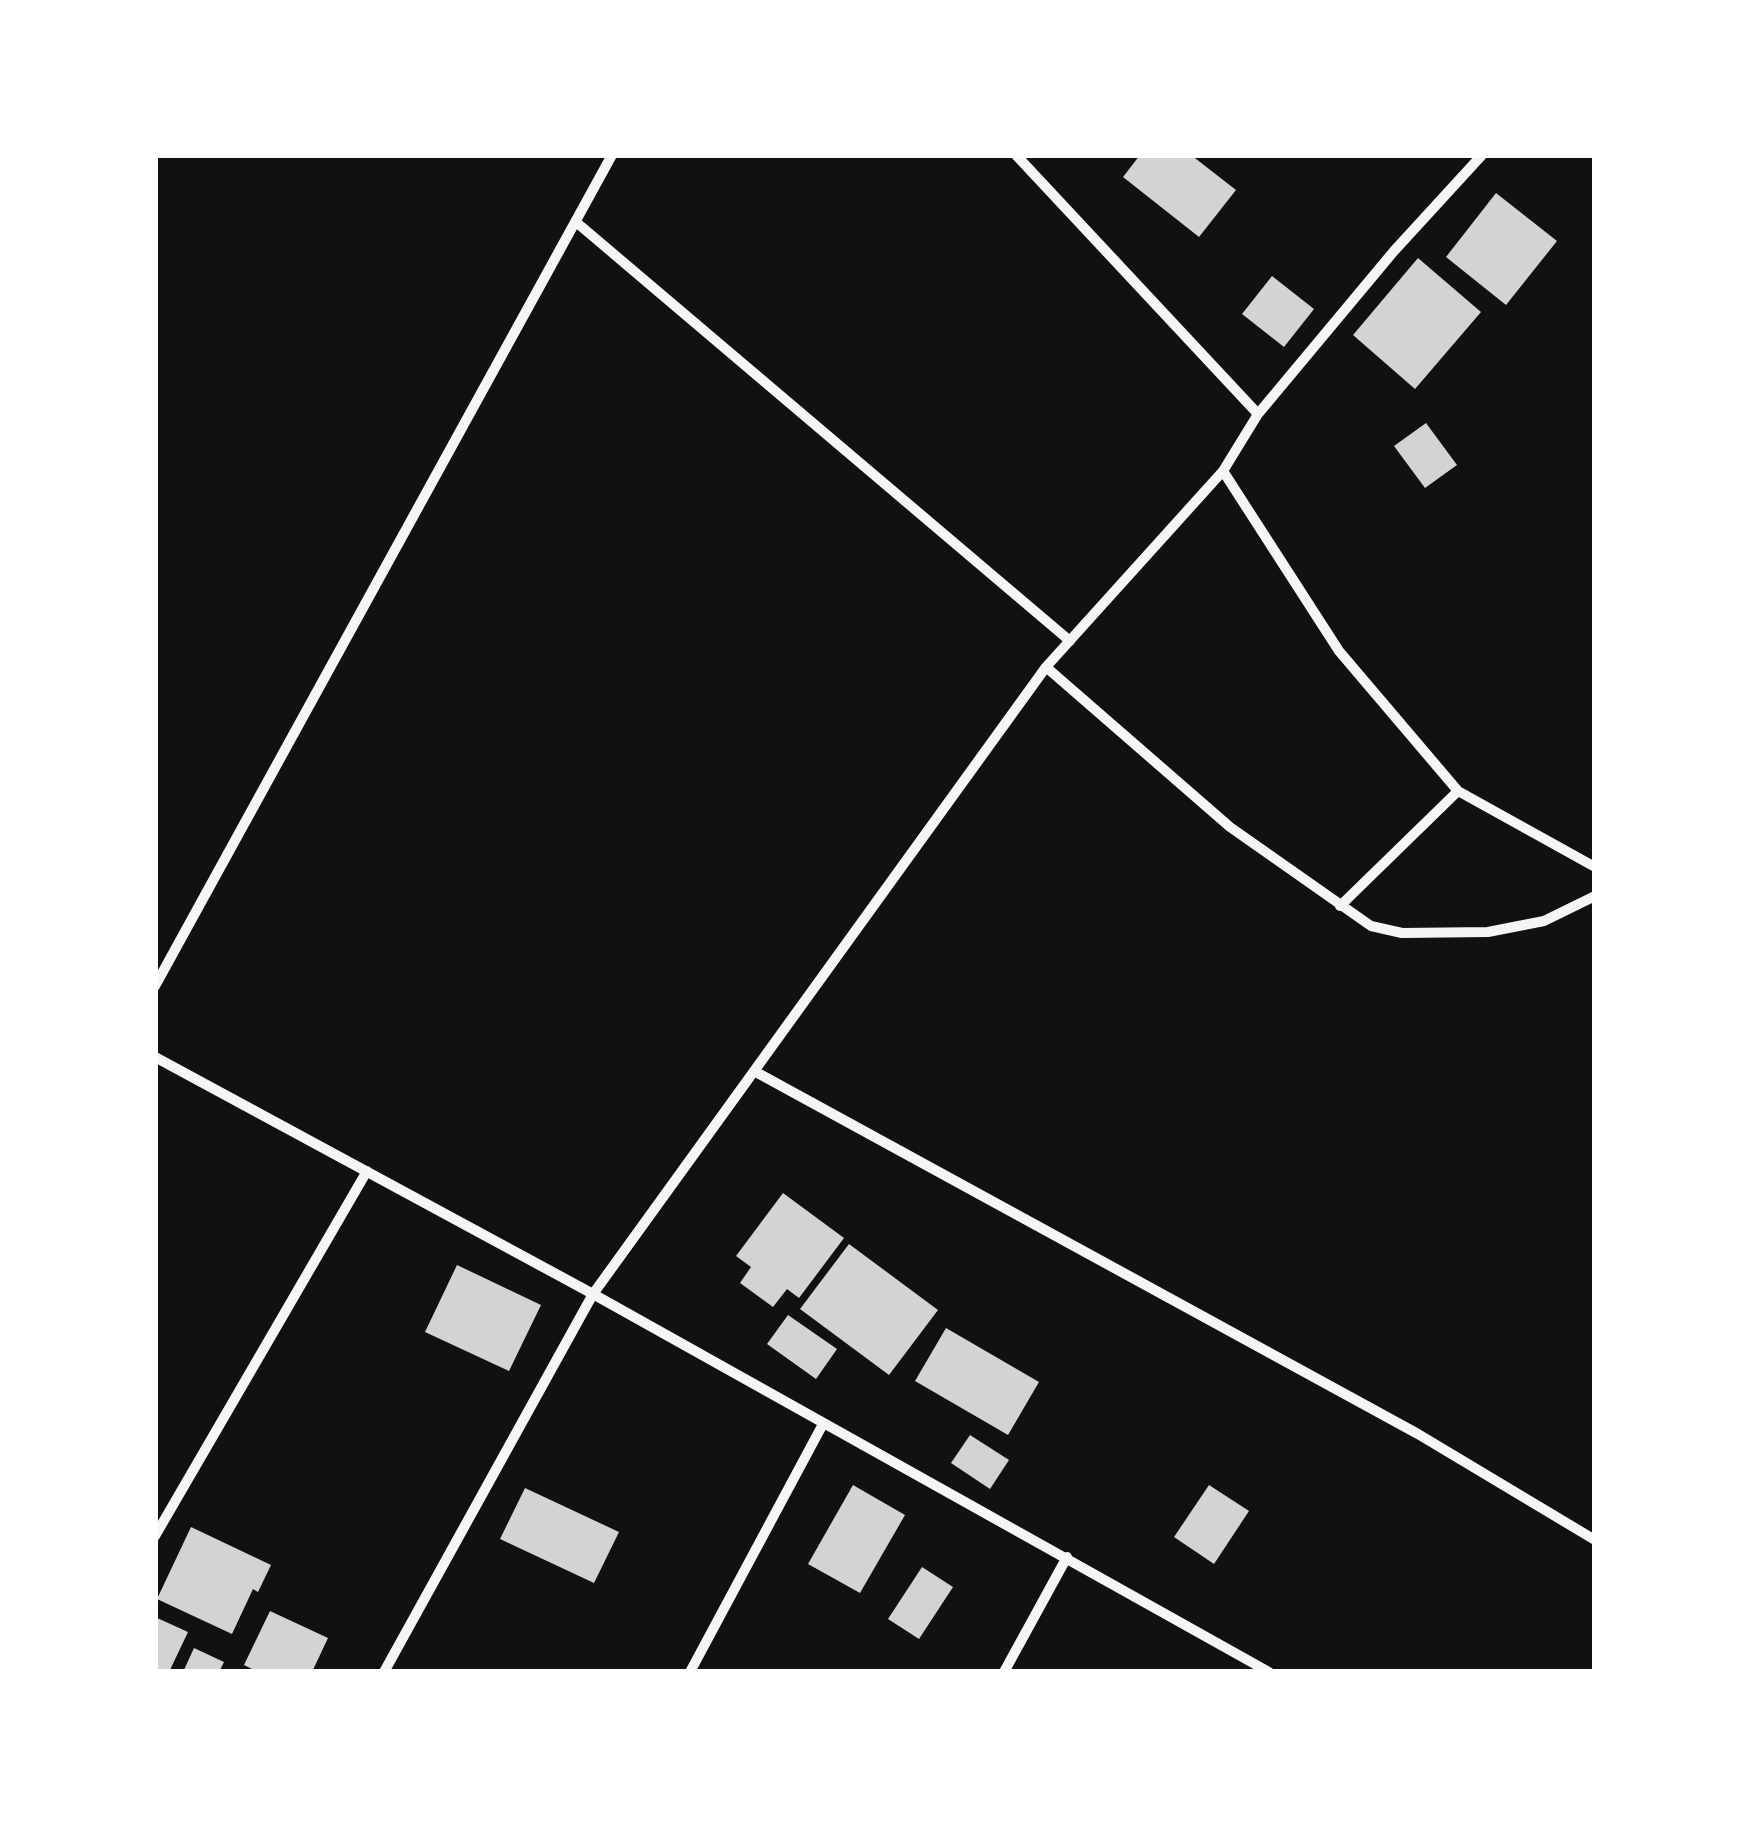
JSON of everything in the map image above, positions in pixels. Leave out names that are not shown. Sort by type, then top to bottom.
[{"type":"street","points":[[155,986],[612,155]]},
{"type":"street","points":[[1016,155],[1258,414]]},
{"type":"street","points":[[384,1672],[593,1294],[1046,667],[1223,470],[1258,414],[1394,250],[1482,155]]},
{"type":"street","points":[[576,222],[1070,642]]},
{"type":"street","points":[[1223,470],[1340,651],[1458,791],[1595,867]]},
{"type":"street","points":[[1046,667],[1230,827],[1371,926],[1402,933],[1488,932],[1544,921],[1595,896]]},
{"type":"street","points":[[1340,906],[1458,791]]},
{"type":"street","points":[[155,1056],[593,1294],[1269,1672]]},
{"type":"street","points":[[754,1071],[1418,1434],[1595,1540]]},
{"type":"street","points":[[155,1536],[367,1171]]},
{"type":"street","points":[[690,1672],[824,1424]]},
{"type":"street","points":[[1004,1672],[1067,1557]]},
{"type":"building","points":[[1140,155],[1191,155],[1236,190],[1199,237],[1123,177]]},
{"type":"building","points":[[1496,193],[1557,241],[1506,305],[1446,257]]},
{"type":"building","points":[[1418,258],[1481,312],[1415,389],[1353,335]]},
{"type":"building","points":[[1272,276],[1314,309],[1284,347],[1242,314]]},
{"type":"building","points":[[1426,423],[1457,465],[1425,488],[1394,446]]},
{"type":"building","points":[[783,1193],[844,1238],[799,1298],[787,1289],[773,1307],[740,1283],[751,1267],[736,1256]]},
{"type":"building","points":[[849,1244],[938,1310],[889,1375],[800,1309]]},
{"type":"building","points":[[457,1265],[541,1305],[509,1371],[425,1332]]},
{"type":"building","points":[[788,1315],[837,1349],[816,1379],[767,1344]]},
{"type":"building","points":[[946,1328],[1039,1382],[1008,1435],[915,1381]]},
{"type":"building","points":[[970,1435],[1009,1460],[990,1489],[951,1463]]},
{"type":"building","points":[[853,1485],[905,1515],[860,1593],[808,1564]]},
{"type":"building","points":[[1209,1485],[1249,1511],[1214,1564],[1174,1537]]},
{"type":"building","points":[[525,1488],[619,1532],[594,1583],[500,1539]]},
{"type":"building","points":[[191,1527],[271,1565],[258,1592],[253,1589],[232,1634],[157,1599]]},
{"type":"building","points":[[922,1567],[953,1587],[919,1639],[888,1619]]},
{"type":"building","points":[[270,1611],[328,1638],[312,1672],[258,1672],[244,1665]]},
{"type":"building","points":[[155,1617],[188,1632],[169,1672],[155,1670]]},
{"type":"building","points":[[194,1648],[224,1662],[219,1672],[183,1672]]}]
